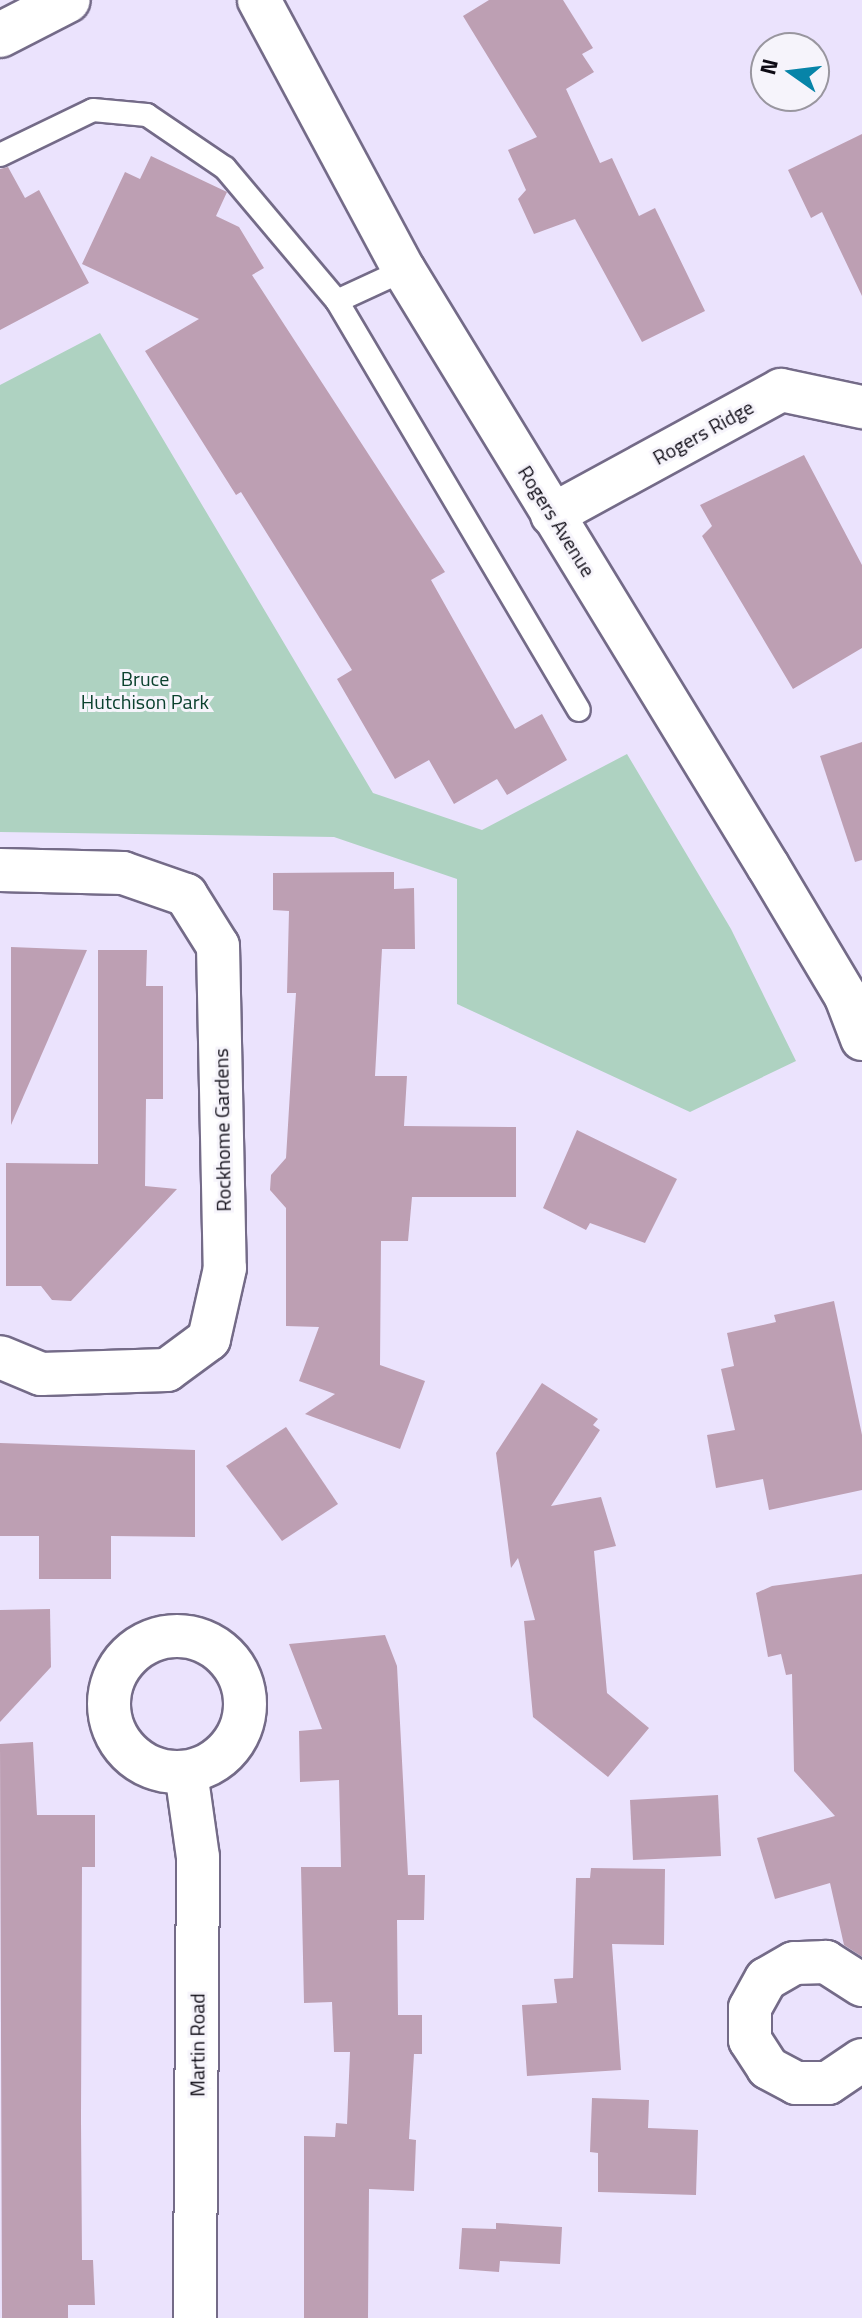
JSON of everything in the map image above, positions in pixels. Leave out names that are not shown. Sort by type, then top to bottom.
[{"type":"main road","points":[[0,35],[68,0]]},
{"type":"street","name":"Rogers Avenue","points":[[259,0],[404,270],[552,515],[854,993],[862,1039]]},
{"type":"street","name":"Rogers Ridge","points":[[552,515],[781,390],[862,407]]},
{"type":"street","name":"Rockhome Gardens","points":[[0,870],[123,873],[186,895],[218,946],[225,1268],[209,1339],[167,1370],[41,1374],[0,1357]]},
{"type":"street","name":"Martin Road","points":[[186,1772],[198,1857],[195,2318]]},
{"type":"street","points":[[862,1985],[826,1962],[794,1963],[766,1979],[750,2008],[750,2040],[768,2068],[796,2083],[828,2083],[862,2060]]},
{"type":"lane","points":[[0,155],[93,110],[147,115],[225,168],[337,301],[579,710]]},
{"type":"lane","points":[[337,301],[404,270]]},
{"type":"green space","name":"Bruce Hutchison Park","points":[[100,333],[373,793],[482,830],[627,754],[731,929],[796,1061],[690,1112],[457,1004],[457,879],[334,837],[0,832],[0,385]]},
{"type":"building","points":[[489,0],[563,0],[593,48],[582,54],[594,72],[566,89],[600,163],[612,158],[639,216],[655,208],[705,311],[642,342],[575,219],[534,234],[518,199],[526,190],[508,150],[537,137],[463,16]]},
{"type":"building","points":[[862,134],[862,296],[822,212],[811,218],[788,170]]},
{"type":"building","points":[[151,156],[227,192],[216,216],[239,227],[264,268],[252,275],[445,572],[431,580],[515,729],[542,714],[567,760],[507,795],[497,779],[454,804],[429,760],[395,779],[337,679],[352,670],[241,492],[236,495],[145,351],[199,319],[82,264],[125,172],[140,179]]},
{"type":"building","points":[[8,167],[25,198],[39,190],[89,283],[0,330],[0,169]]},
{"type":"building","points":[[804,455],[862,565],[862,648],[793,689],[702,536],[712,526],[700,505]]},
{"type":"building","points":[[862,742],[862,860],[855,862],[820,756]]},
{"type":"building","points":[[394,872],[394,889],[414,888],[415,949],[382,949],[375,1076],[407,1076],[404,1126],[516,1127],[516,1197],[412,1197],[408,1241],[381,1241],[380,1365],[425,1381],[400,1449],[305,1414],[335,1394],[299,1381],[319,1327],[286,1326],[286,1208],[270,1190],[271,1175],[286,1158],[296,993],[287,993],[289,911],[273,910],[273,873]]},
{"type":"building","points":[[11,947],[87,950],[11,1125]]},
{"type":"building","points":[[98,950],[147,950],[146,986],[163,986],[163,1099],[146,1099],[145,1186],[177,1189],[71,1301],[52,1300],[41,1286],[6,1286],[6,1163],[98,1164]]},
{"type":"building","points":[[577,1130],[677,1179],[645,1243],[590,1223],[586,1230],[543,1208]]},
{"type":"building","points":[[834,1301],[862,1435],[862,1490],[769,1510],[763,1479],[716,1488],[707,1435],[735,1430],[721,1369],[734,1366],[727,1333],[776,1322],[774,1315]]},
{"type":"building","points":[[542,1383],[598,1419],[593,1425],[600,1430],[551,1506],[601,1497],[616,1546],[594,1551],[607,1693],[649,1728],[608,1777],[533,1717],[524,1621],[535,1620],[518,1558],[511,1568],[496,1453]]},
{"type":"building","points":[[286,1427],[338,1504],[282,1541],[226,1466]]},
{"type":"building","points":[[0,1443],[195,1450],[195,1537],[111,1536],[111,1579],[39,1579],[39,1536],[0,1536]]},
{"type":"building","points":[[862,1574],[861,1956],[844,1945],[830,1883],[775,1899],[757,1838],[835,1816],[794,1771],[792,1674],[786,1675],[781,1654],[768,1657],[756,1593],[772,1586]]},
{"type":"building","points":[[50,1609],[51,1667],[0,1722],[0,1610]]},
{"type":"building","points":[[385,1635],[397,1666],[408,1875],[425,1875],[424,1920],[397,1920],[398,2015],[422,2015],[422,2054],[414,2054],[409,2139],[416,2140],[414,2191],[369,2189],[368,2318],[304,2318],[304,2136],[335,2137],[336,2123],[347,2124],[350,2052],[334,2052],[332,2002],[304,2003],[301,1867],[341,1867],[339,1780],[300,1782],[299,1731],[322,1729],[289,1644]]},
{"type":"building","points":[[33,1742],[37,1815],[95,1815],[95,1867],[82,1867],[81,2120],[82,2260],[93,2260],[95,2305],[68,2305],[68,2318],[2,2318],[0,1744]]},
{"type":"building","points":[[718,1795],[721,1856],[633,1860],[630,1800]]},
{"type":"building","points":[[591,1868],[665,1869],[664,1945],[612,1944],[621,2070],[527,2076],[522,2005],[557,2003],[554,1979],[573,1978],[576,1878],[590,1878]]},
{"type":"building","points":[[592,2098],[649,2100],[648,2128],[698,2130],[696,2195],[598,2192],[598,2153],[590,2152]]},
{"type":"building","points":[[496,2223],[562,2227],[560,2264],[500,2261],[499,2272],[459,2269],[462,2228],[496,2229]]}]
